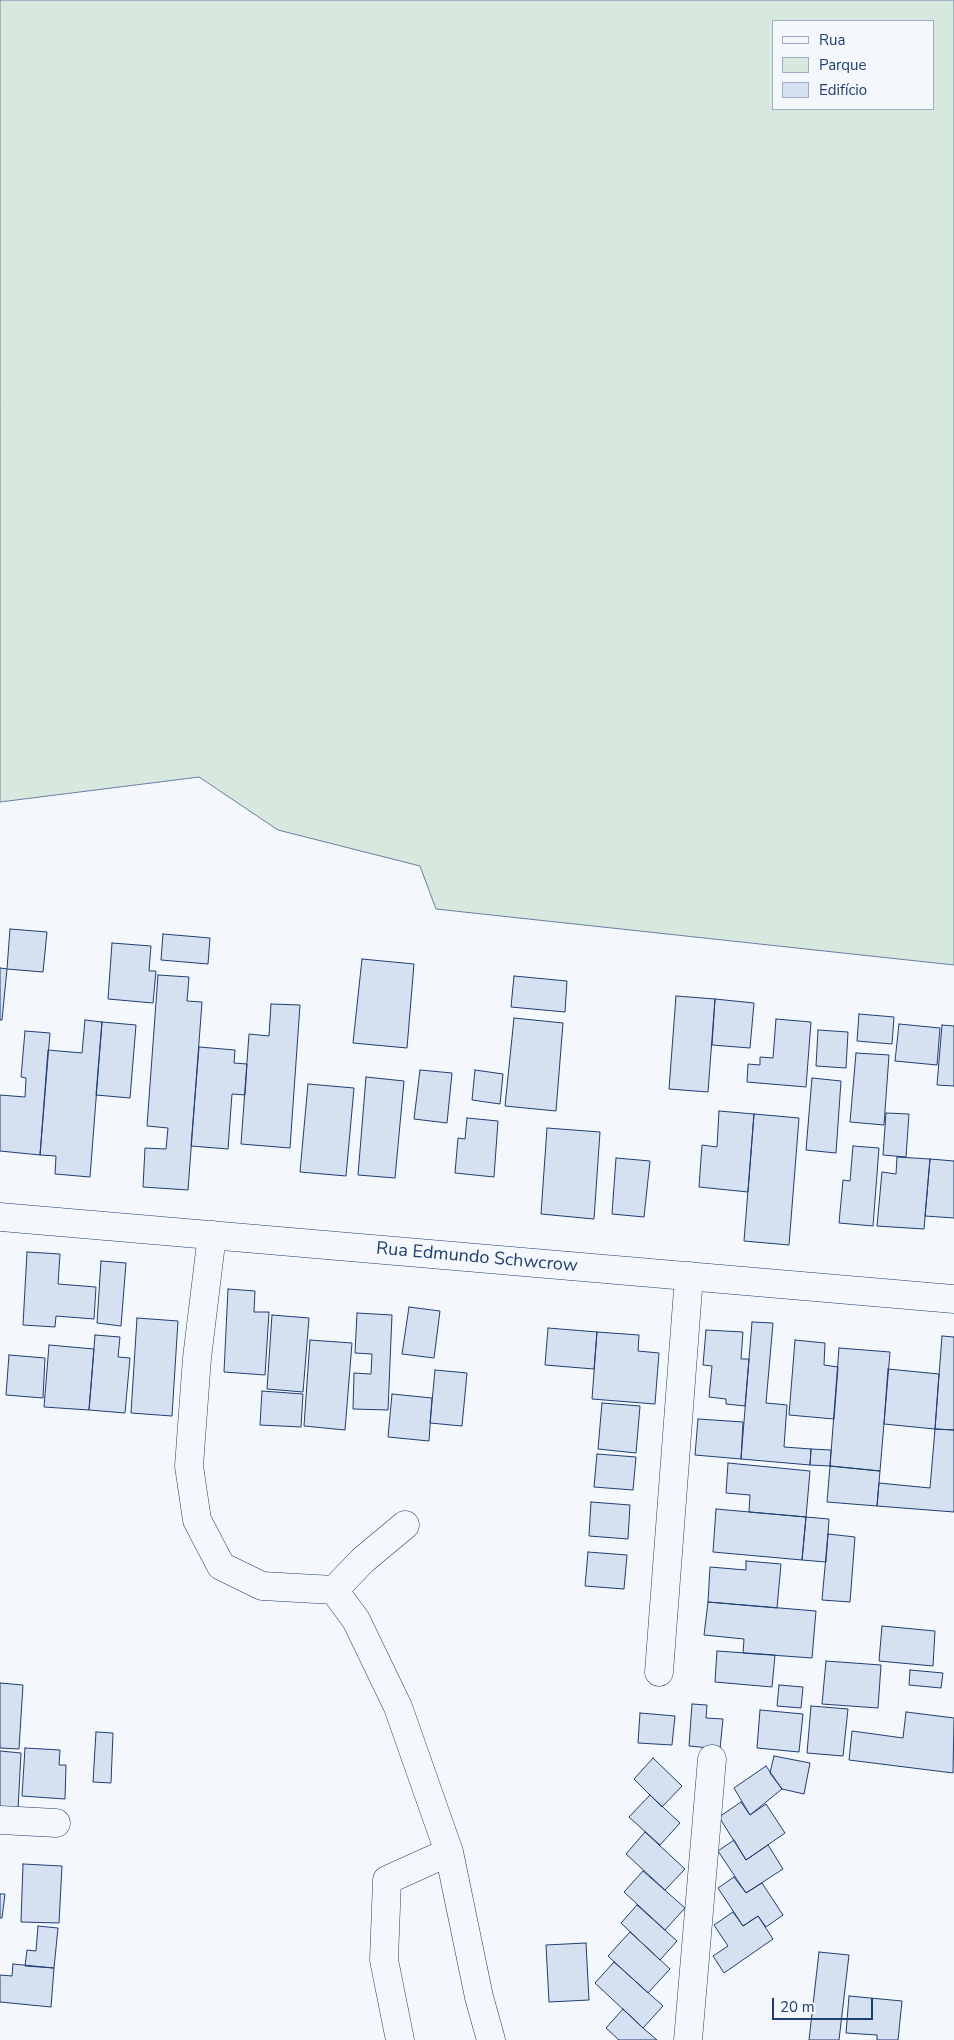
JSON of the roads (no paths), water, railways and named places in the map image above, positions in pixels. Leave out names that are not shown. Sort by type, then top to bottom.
[{"type":"street","name":"Rua Edmundo Schwcrow","points":[[0,1217],[954,1299]]},
{"type":"street","points":[[212,1235],[188,1466],[198,1520],[221,1566],[262,1586],[334,1590],[363,1560],[405,1525]]},
{"type":"street","points":[[659,1672],[689,1276]]},
{"type":"street","points":[[334,1590],[356,1620],[398,1707],[449,1852],[479,1997],[491,2040]]},
{"type":"street","points":[[688,2040],[712,1759]]},
{"type":"street","points":[[0,1820],[56,1823]]},
{"type":"street","points":[[400,2040],[384,1960],[387,1880],[449,1852]]}]
